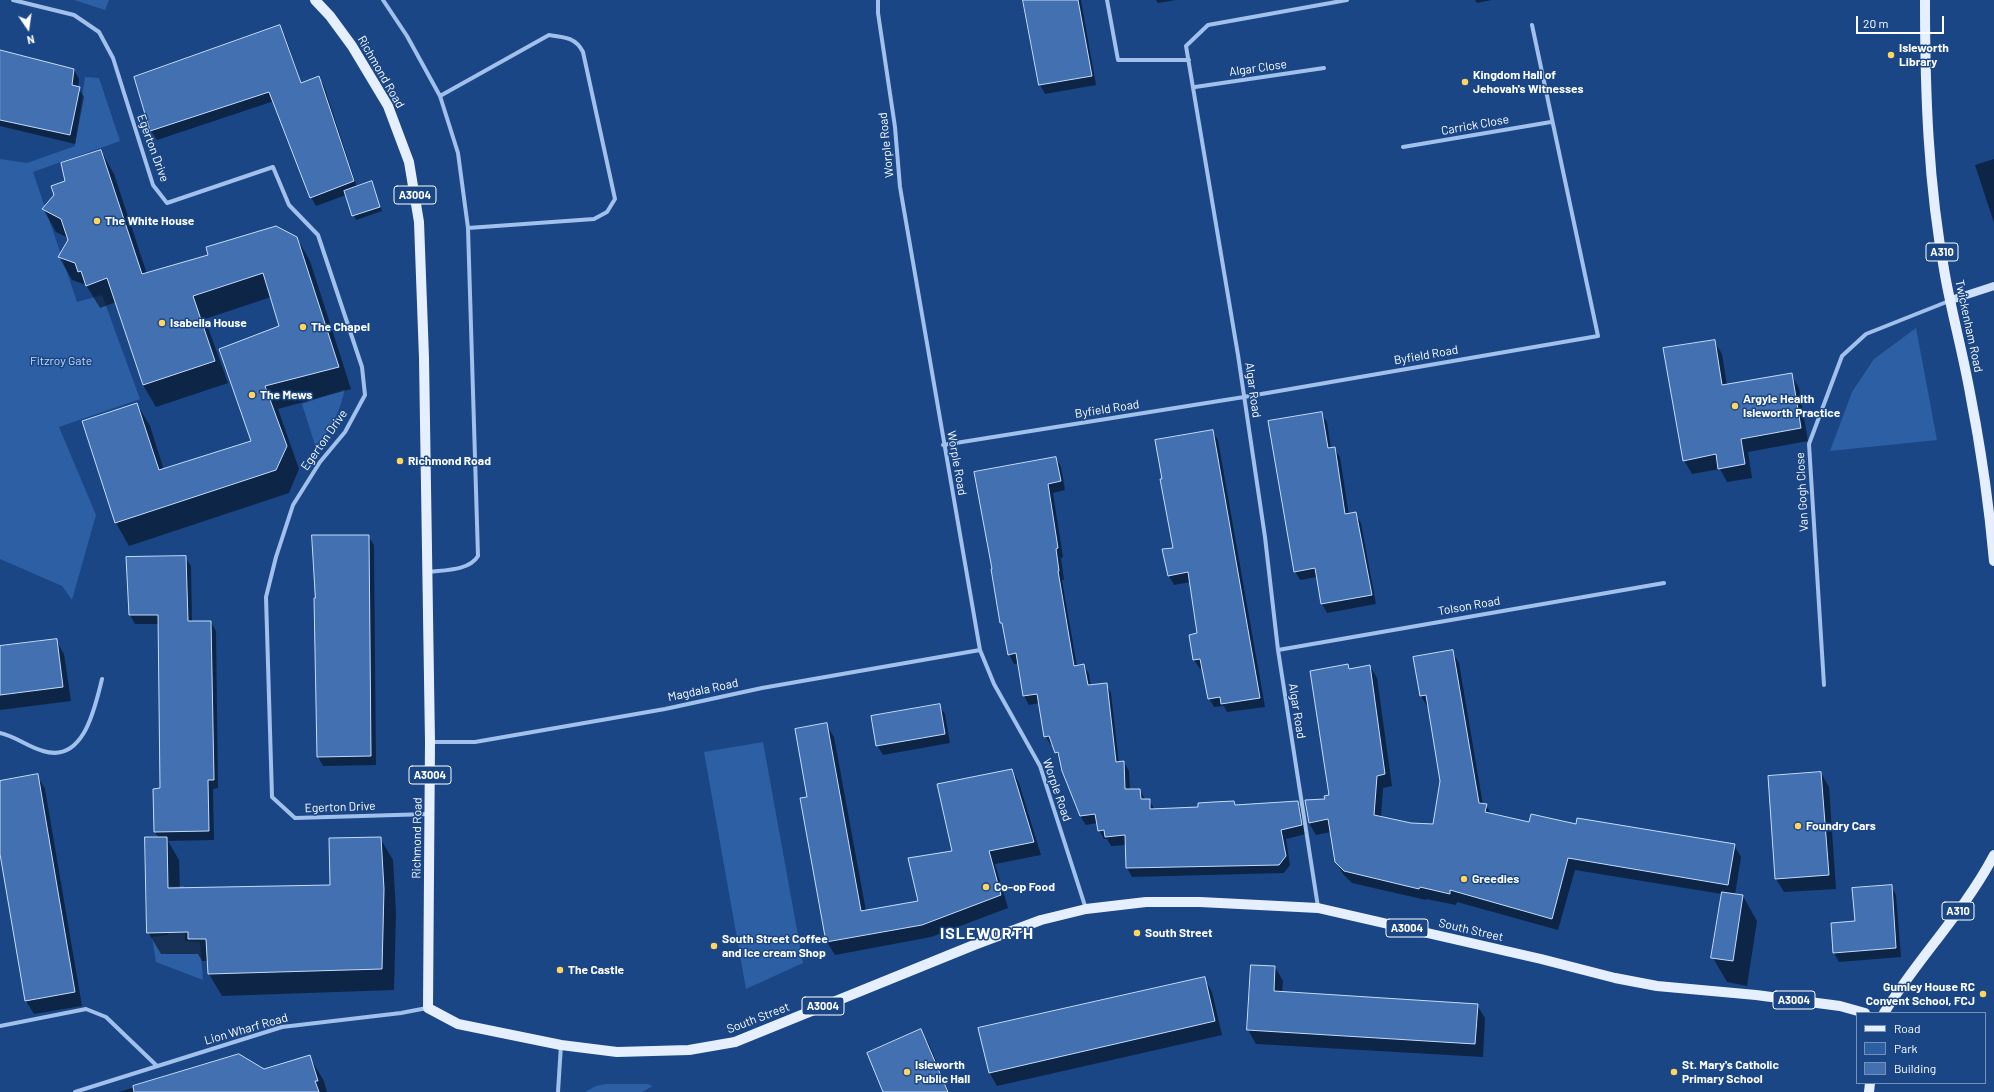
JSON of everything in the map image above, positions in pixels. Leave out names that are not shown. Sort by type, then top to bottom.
[{"type":"main road","name":"Richmond Road","points":[[315,0],[330,16],[371,76],[388,106],[409,162],[419,222],[428,572],[430,742],[428,1008]]},
{"type":"main road","name":"Twickenham Road","points":[[1925,0],[1928,126],[1932,181],[1945,275],[1970,393],[1982,461],[1994,561]]},
{"type":"main road","name":"A310","points":[[1885,1012],[1904,982],[1979,883],[1994,855]]},
{"type":"main road","name":"South Street","points":[[428,1008],[458,1024],[561,1045],[617,1052],[671,1052],[735,1042],[1022,926],[1086,909],[1146,902],[1185,902],[1318,908],[1541,959],[1615,978],[1657,986],[1756,995],[1840,1006],[1861,1012]]},
{"type":"street","name":"Egerton Drive","points":[[13,0],[74,15],[99,32],[113,58],[153,185],[167,203],[273,167],[289,205],[318,236],[362,367],[365,395],[345,432],[320,462],[293,505],[276,557],[266,597],[272,797],[295,818],[430,814]]},
{"type":"street","points":[[382,0],[407,36],[440,96],[458,153],[468,228],[478,556],[476,560],[464,567],[428,572]]},
{"type":"street","name":"Worple Road","points":[[878,0],[878,13],[895,127],[900,186],[943,445],[980,650],[994,684],[1040,766],[1086,909]]},
{"type":"street","points":[[1107,0],[1118,60],[1189,60]]},
{"type":"street","name":"Algar Road","points":[[1318,908],[1278,650],[1265,537],[1244,397],[1195,87],[1186,46],[1208,25],[1347,0]]},
{"type":"street","name":"Byfield Road","points":[[943,445],[1244,397],[1598,336],[1551,122],[1532,25]]},
{"type":"street","points":[[440,96],[550,35],[564,37],[579,44],[584,52],[615,199],[607,212],[594,219],[468,228]]},
{"type":"street","name":"Algar Close","points":[[1195,87],[1324,68]]},
{"type":"street","name":"Carrick Close","points":[[1403,147],[1551,122]]},
{"type":"street","points":[[1951,300],[1994,286]]},
{"type":"street","name":"Van Gogh Close","points":[[1824,685],[1809,444],[1842,356],[1866,334],[1951,300]]},
{"type":"street","name":"Tolson Road","points":[[1278,650],[1664,583]]},
{"type":"street","name":"Magdala Road","points":[[430,742],[475,742],[665,709],[762,688],[980,650]]},
{"type":"street","points":[[0,733],[46,752],[65,751],[84,735],[95,708],[102,679]]},
{"type":"street","name":"Lion Wharf Road","points":[[74,1092],[156,1065],[282,1027],[401,1013],[428,1008]]},
{"type":"street","points":[[0,1026],[86,1009],[106,1017],[156,1065]]},
{"type":"street","points":[[558,1092],[561,1045]]},
{"type":"green space","points":[[74,0],[109,0],[105,10]]},
{"type":"green space","name":"Fitzroy Gate","points":[[85,77],[99,78],[120,141],[33,172],[77,302],[102,295],[140,399],[59,427],[96,515],[72,600],[62,586],[0,559],[0,159],[27,163],[75,146]]},
{"type":"green space","points":[[1916,328],[1937,440],[1830,451],[1852,392],[1874,359]]},
{"type":"green space","points":[[345,389],[341,405],[331,427],[315,445],[302,404]]},
{"type":"green space","points":[[763,742],[803,963],[746,989],[704,752]]},
{"type":"green space","points":[[169,886],[184,886],[185,941],[200,942],[203,980],[156,962],[152,937],[168,935]]},
{"type":"green space","points":[[606,1084],[647,1084],[653,1086],[642,1092],[585,1092],[596,1086]]},
{"type":"building","points":[[1023,0],[1078,0],[1092,76],[1039,85]]},
{"type":"building","points":[[280,25],[301,83],[319,76],[354,181],[310,198],[269,92],[150,131],[134,77]]},
{"type":"building","points":[[0,50],[74,69],[72,85],[80,87],[70,135],[0,120]]},
{"type":"building","points":[[101,150],[142,274],[208,255],[206,247],[276,226],[297,237],[339,367],[265,386],[287,446],[276,470],[115,523],[82,421],[137,403],[159,470],[251,441],[219,349],[279,326],[263,273],[193,296],[215,361],[143,385],[107,278],[86,286],[81,271],[78,272],[75,263],[58,257],[68,240],[61,219],[42,209],[54,195],[51,186],[65,181],[61,163]]},
{"type":"building","points":[[372,181],[380,207],[352,216],[344,191]]},
{"type":"building","name":"Argyle Health Isleworth Practice","points":[[1715,340],[1722,385],[1792,373],[1801,428],[1741,439],[1745,464],[1718,469],[1716,454],[1683,461],[1663,348]]},
{"type":"building","points":[[1322,412],[1328,448],[1335,447],[1345,514],[1356,512],[1372,595],[1321,604],[1315,568],[1294,572],[1268,421]]},
{"type":"building","points":[[1213,430],[1260,698],[1221,704],[1220,697],[1208,699],[1200,659],[1193,660],[1189,635],[1197,633],[1188,572],[1168,576],[1162,549],[1173,548],[1160,479],[1162,479],[1155,440]]},
{"type":"building","points":[[1056,457],[1061,481],[1048,484],[1058,548],[1056,549],[1058,571],[1074,666],[1084,664],[1088,685],[1107,683],[1116,762],[1124,761],[1125,789],[1140,789],[1141,799],[1150,799],[1150,809],[1198,807],[1198,803],[1213,802],[1234,801],[1235,805],[1298,801],[1302,825],[1281,830],[1286,856],[1279,865],[1126,868],[1125,835],[1105,837],[1104,830],[1098,831],[1095,814],[1080,816],[1062,771],[1058,752],[1055,753],[1049,736],[1044,737],[1037,694],[1023,696],[1016,653],[1008,655],[1002,623],[1000,623],[992,569],[974,472]]},
{"type":"building","points":[[312,535],[369,535],[371,756],[317,757],[315,598]]},
{"type":"building","points":[[186,556],[188,621],[211,621],[214,780],[208,780],[209,831],[154,832],[153,789],[160,788],[158,615],[129,615],[126,557]]},
{"type":"building","points":[[57,639],[63,687],[0,695],[0,646]]},
{"type":"building","points":[[1453,650],[1479,803],[1487,804],[1485,812],[1529,822],[1531,814],[1576,824],[1577,818],[1735,844],[1728,885],[1568,858],[1552,919],[1450,890],[1450,894],[1420,887],[1419,889],[1344,871],[1335,862],[1328,819],[1309,823],[1305,800],[1325,799],[1324,796],[1329,795],[1310,671],[1348,664],[1349,669],[1370,665],[1385,774],[1377,776],[1374,815],[1411,823],[1433,824],[1440,781],[1426,695],[1420,696],[1413,657]]},
{"type":"building","points":[[940,704],[945,734],[876,746],[871,716]]},
{"type":"building","points":[[827,723],[861,911],[918,901],[908,858],[952,851],[937,784],[1012,769],[1034,842],[989,851],[1001,895],[922,925],[826,942],[800,798],[807,797],[795,729]]},
{"type":"building","name":"Foundry Cars","points":[[1821,772],[1829,875],[1775,879],[1768,776]]},
{"type":"building","points":[[38,774],[75,992],[25,1001],[0,854],[0,781]]},
{"type":"building","points":[[145,837],[167,837],[168,888],[330,885],[329,838],[381,837],[384,889],[382,969],[208,974],[206,939],[188,939],[188,932],[147,933]]},
{"type":"building","points":[[1892,885],[1896,948],[1833,953],[1831,923],[1855,921],[1852,888]]},
{"type":"building","points":[[1722,892],[1743,895],[1733,961],[1711,958]]},
{"type":"building","points":[[1251,965],[1275,966],[1274,991],[1478,1004],[1475,1044],[1247,1030]]},
{"type":"building","points":[[1205,977],[1215,1021],[989,1073],[978,1028]]},
{"type":"building","name":"Isleworth Public Hall","points":[[921,1029],[948,1092],[883,1092],[867,1053]]},
{"type":"building","points":[[239,1054],[264,1069],[310,1055],[318,1081],[315,1081],[319,1092],[134,1092],[133,1086]]},
{"type":"place","name":"Isleworth Library","points":[[1891,55]]},
{"type":"place","name":"Kingdom Hall of Jehovah's Witnesses","points":[[1465,82]]},
{"type":"place","name":"The White House","points":[[97,221]]},
{"type":"place","name":"Isabella House","points":[[162,323]]},
{"type":"place","name":"The Chapel","points":[[303,327]]},
{"type":"place","name":"The Mews","points":[[252,395]]},
{"type":"place","name":"Argyle Health Isleworth Practice","points":[[1735,406]]},
{"type":"place","name":"Richmond Road","points":[[400,461]]},
{"type":"place","name":"Foundry Cars","points":[[1798,826]]},
{"type":"place","name":"Greedies","points":[[1464,879]]},
{"type":"place","name":"Co-op Food","points":[[986,887]]},
{"type":"place","name":"South Street","points":[[1137,933]]},
{"type":"place","name":"South Street Coffee and Ice cream Shop","points":[[714,946]]},
{"type":"place","name":"The Castle","points":[[560,970]]},
{"type":"place","name":"Gumley House RC Convent School, FCJ","points":[[1983,994]]},
{"type":"place","name":"Isleworth Public Hall","points":[[907,1072]]},
{"type":"place","name":"St. Mary's Catholic Primary School","points":[[1674,1072]]},
{"type":"district","name":"ISLEWORTH","points":[[987,934]]}]
